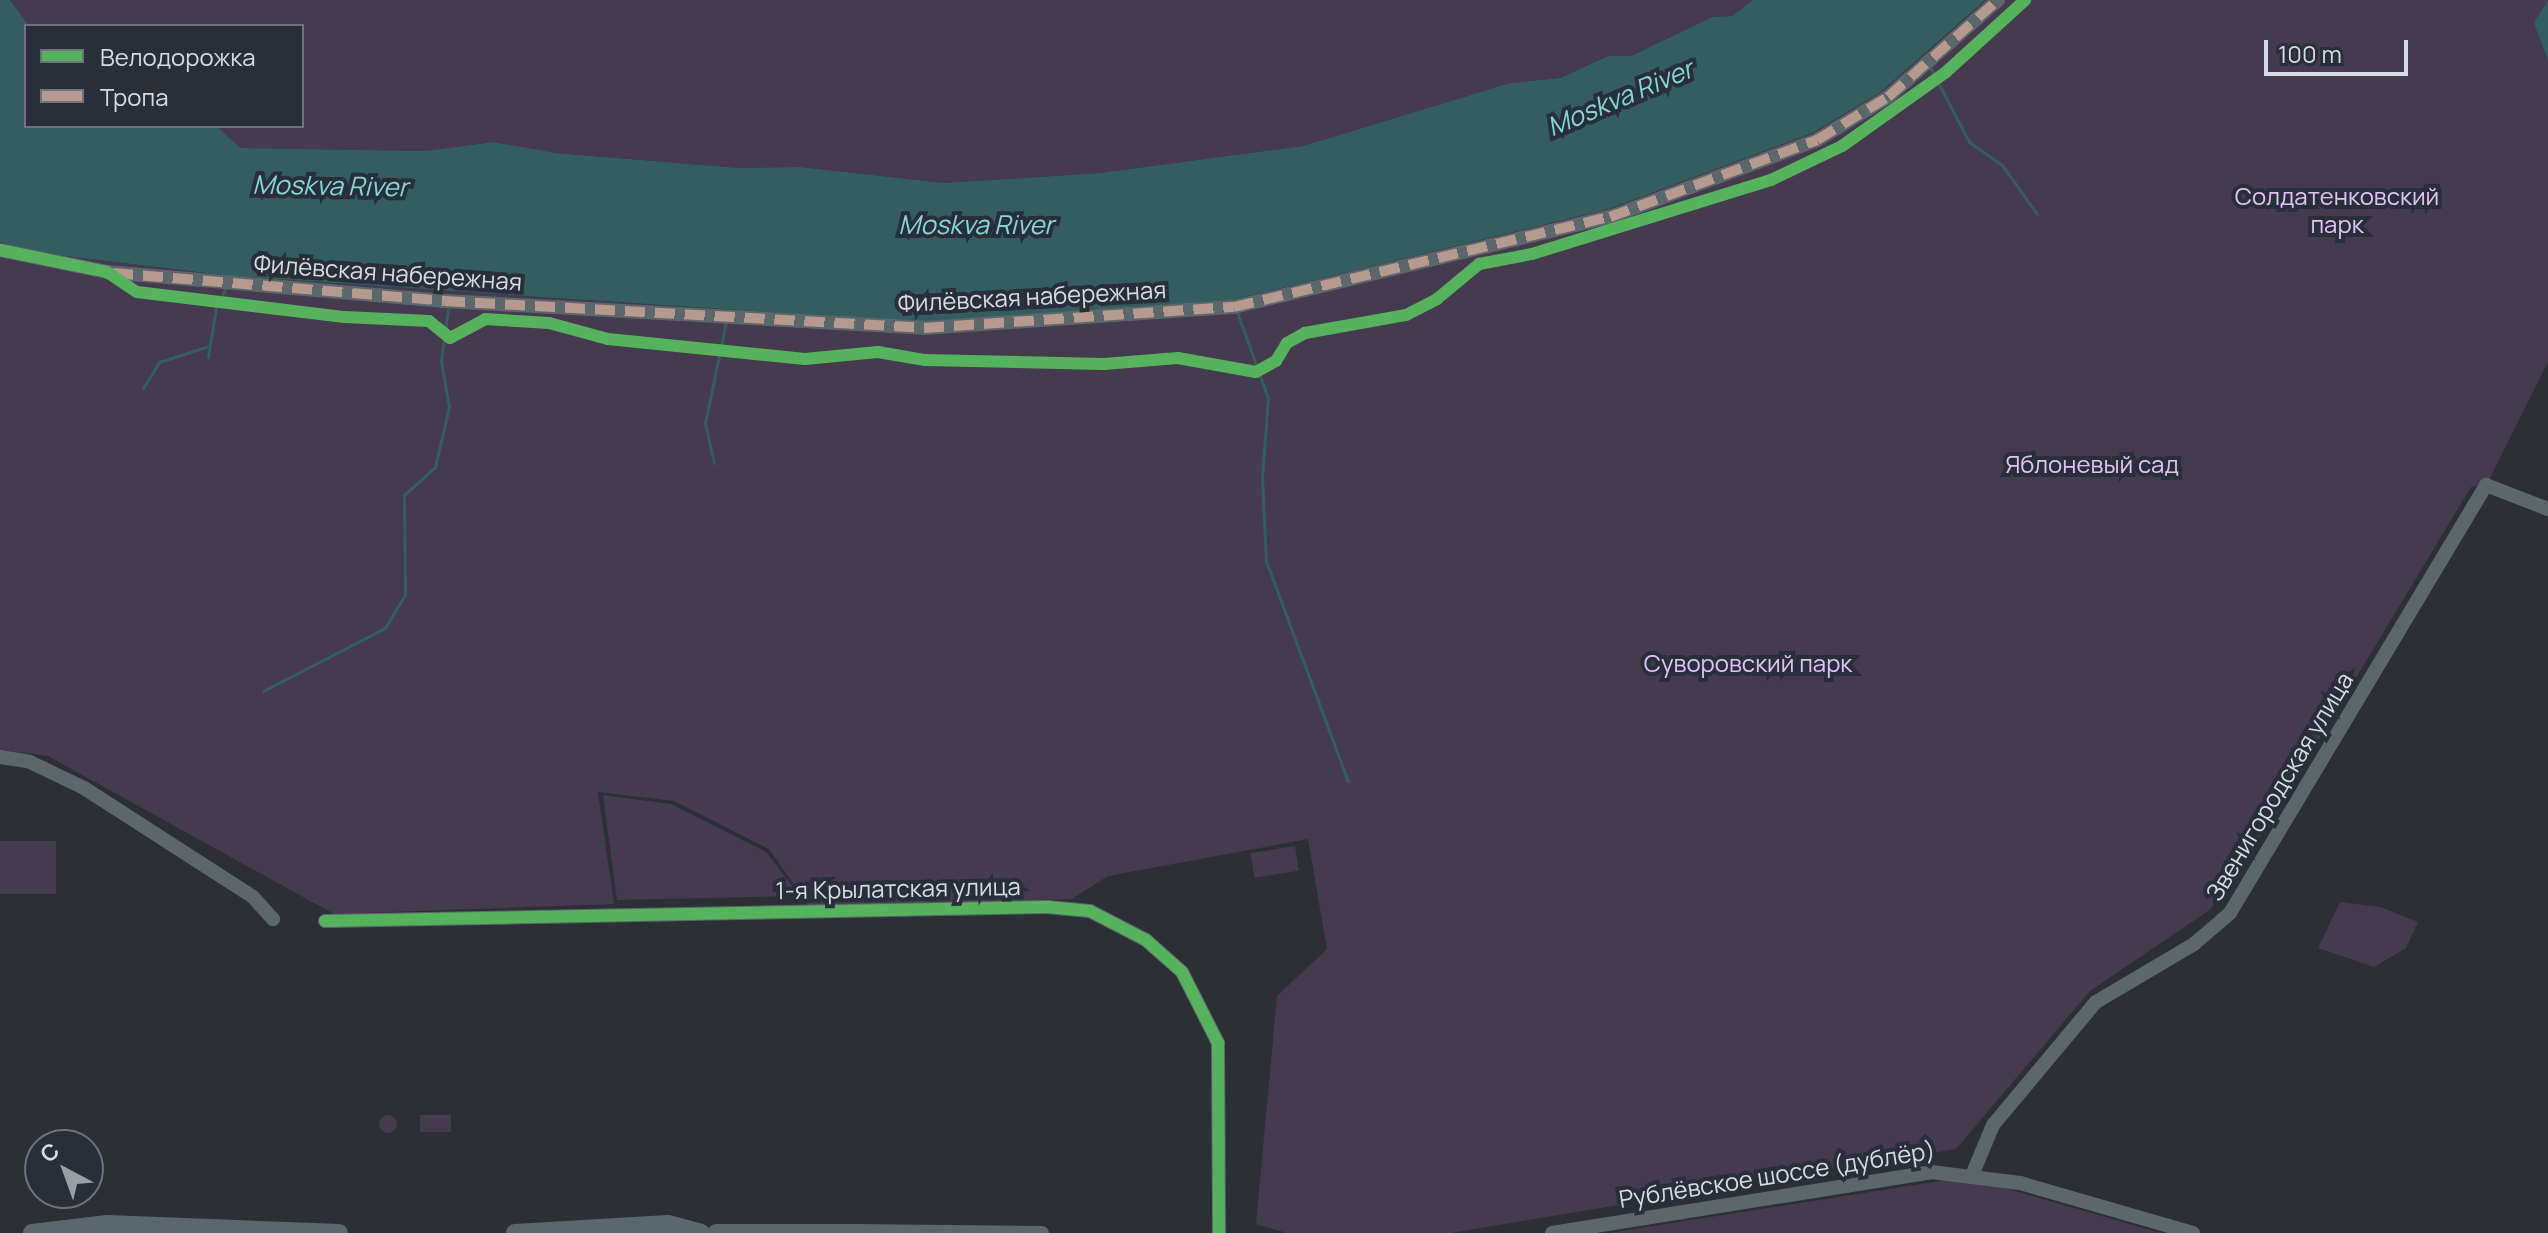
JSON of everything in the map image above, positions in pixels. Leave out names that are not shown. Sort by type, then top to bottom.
[{"type":"main road","points":[[32,1233],[107,1224],[339,1233]]},
{"type":"main road","points":[[515,1233],[668,1224],[701,1233]]},
{"type":"main road","points":[[716,1233],[856,1232]]},
{"type":"street","name":"Филёвская набережная","points":[[0,250],[107,272],[445,301],[924,328],[1234,307],[1610,217],[1817,140],[1888,97],[1998,0]]},
{"type":"street","name":"Звенигородская улица","points":[[1973,1173],[1993,1125],[2091,1007],[2194,944],[2230,913],[2486,485],[2548,509]]},
{"type":"street","points":[[0,757],[30,762],[84,788],[253,897],[273,919]]},
{"type":"street","name":"1-я Крылатская улица","points":[[325,921],[1047,907],[1090,911],[1146,940],[1182,972],[1214,1033],[1221,1085],[1219,1233]]},
{"type":"street","name":"Рублёвское шоссе (дублёр)","points":[[1552,1233],[1899,1175],[1973,1173],[2193,1233]]},
{"type":"street","points":[[856,1232],[1042,1233]]},
{"type":"green space","points":[[10,0],[1753,0],[1732,16],[1712,17],[1631,56],[1608,56],[1560,78],[1510,83],[1303,146],[1100,173],[944,183],[800,167],[739,168],[556,153],[493,142],[425,151],[240,148],[219,128],[304,128],[304,24],[28,24]]},
{"type":"green space","name":"Суворовский парк","points":[[1985,0],[2548,0],[2548,362],[2488,482],[2471,487],[2249,855],[2245,852],[2211,909],[2090,991],[1956,1149],[1451,1233],[1287,1233],[1256,1224],[1277,996],[1327,949],[1308,839],[1108,876],[1072,899],[809,906],[769,849],[674,801],[598,792],[614,904],[334,914],[48,756],[0,750],[0,242],[24,251],[231,276],[915,322],[1882,91]]},
{"type":"green space","points":[[603,795],[671,804],[766,852],[800,896],[617,900]]},
{"type":"green space","points":[[0,841],[56,841],[56,894],[0,894]]},
{"type":"green space","points":[[1295,846],[1299,871],[1254,878],[1251,853]]},
{"type":"green space","points":[[2340,902],[2380,907],[2418,922],[2406,948],[2374,967],[2318,948]]},
{"type":"green space","points":[[384,1115],[392,1115],[397,1124],[395,1131],[384,1133],[379,1128],[379,1120]]},
{"type":"green space","points":[[420,1115],[451,1115],[451,1132],[420,1132]]},
{"type":"green space","points":[[1966,1177],[2161,1233],[1608,1233]]},
{"type":"water","name":"Moskva River","points":[[0,0],[10,0],[28,24],[24,24],[24,128],[219,128],[240,148],[425,151],[493,142],[556,153],[739,168],[800,167],[944,183],[1100,173],[1303,146],[1510,83],[1560,78],[1608,56],[1631,56],[1712,17],[1732,16],[1753,0],[1985,0],[1882,91],[1812,133],[1608,209],[1232,300],[915,322],[231,276],[24,251],[0,242]]},
{"type":"water","points":[[2548,0],[2548,60],[2534,23]]},
{"type":"waterway","points":[[1929,65],[1969,142],[2002,165],[2037,214]]},
{"type":"waterway","points":[[221,297],[226,287]]},
{"type":"waterway","points":[[208,357],[216,307]]},
{"type":"waterway","points":[[263,691],[385,628],[405,595],[404,495],[435,467],[449,407],[441,361],[448,309]]},
{"type":"waterway","points":[[1237,312],[1268,398],[1262,477],[1266,561],[1348,781]]},
{"type":"waterway","points":[[714,463],[705,423],[726,322]]},
{"type":"waterway","points":[[143,388],[159,362],[209,346]]},
{"type":"marked path","points":[[113,273],[445,301],[924,328],[1234,307],[1610,217],[1817,140],[1888,97],[1998,0]]},
{"type":"cycle path","points":[[0,250],[107,272],[137,292],[345,317],[429,321],[450,338],[485,319],[549,323],[608,339],[805,359],[878,352],[925,360],[1104,364],[1178,358],[1256,372],[1276,361],[1287,343],[1305,333],[1406,315],[1437,299],[1479,264],[1532,254],[1771,180],[1842,146],[1946,72],[2025,0]]},
{"type":"cycle path","points":[[325,921],[1047,907],[1090,911],[1146,940],[1182,972],[1218,1043],[1219,1233]]},
{"type":"park label","name":"Солдатенковский парк","points":[[2337,210]]},
{"type":"park label","name":"Яблоневый сад","points":[[2092,464]]}]
